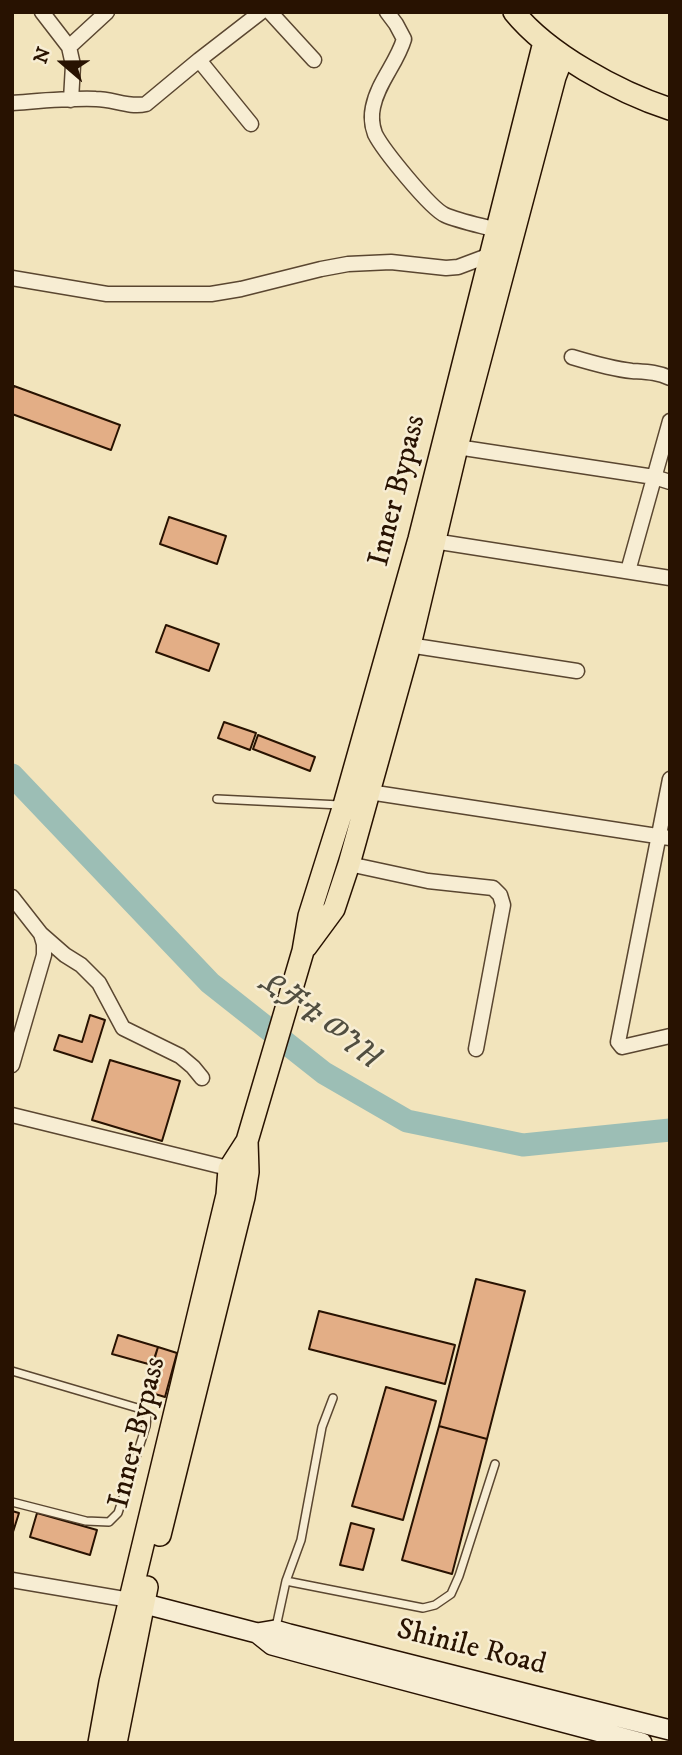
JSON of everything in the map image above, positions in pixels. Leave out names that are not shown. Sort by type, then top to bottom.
[{"type":"main road","points":[[516,14],[544,42],[563,56],[635,96],[670,109]]},
{"type":"main road","name":"Inner Bypass","points":[[426,540],[457,447],[499,255],[498,230],[544,42]]},
{"type":"main road","name":"Inner Bypass","points":[[303,951],[334,909],[349,864],[369,792],[400,643],[499,255],[563,56]]},
{"type":"main road","name":"Inner Bypass","points":[[99,1743],[110,1682],[137,1601],[244,1197],[239,1170],[303,951],[309,916],[400,643]]},
{"type":"main road","name":"Inner Bypass","points":[[116,1743],[137,1601]]},
{"type":"street","points":[[42,12],[69,47],[73,65],[71,100]]},
{"type":"street","points":[[69,47],[107,12]]},
{"type":"street","points":[[12,103],[99,99],[130,105],[146,104],[261,12]]},
{"type":"street","points":[[270,12],[314,60]]},
{"type":"street","points":[[387,12],[404,39],[402,48],[374,101],[372,125],[376,135],[411,183],[444,215],[498,230]]},
{"type":"street","points":[[199,60],[251,124]]},
{"type":"street","points":[[12,278],[107,294],[211,294],[348,264],[391,262],[446,268],[499,255]]},
{"type":"street","points":[[572,357],[600,365],[648,371],[670,378]]},
{"type":"street","points":[[628,570],[670,421]]},
{"type":"street","points":[[457,447],[654,477],[670,482]]},
{"type":"street","points":[[426,540],[670,578]]},
{"type":"street","points":[[400,643],[577,671]]},
{"type":"street","points":[[670,779],[664,838],[618,1042],[622,1047],[670,1036]]},
{"type":"street","points":[[369,792],[664,838]]},
{"type":"street","points":[[349,864],[428,881],[493,888],[500,895],[503,905],[476,1049]]},
{"type":"street","points":[[12,897],[41,934],[81,965],[99,983],[123,1028],[180,1056],[202,1078]]},
{"type":"street","points":[[12,1065],[42,963],[44,944],[41,934]]},
{"type":"street","points":[[42,963],[65,955]]},
{"type":"street","points":[[12,1115],[239,1170]]},
{"type":"street","name":"Shinile Road","points":[[12,1580],[137,1601],[642,1743]]},
{"type":"street","name":"Shinile Road","points":[[268,1636],[670,1730]]},
{"type":"lane","points":[[217,799],[344,806]]},
{"type":"lane","points":[[12,1371],[141,1409],[147,1415],[146,1426],[118,1513],[109,1522],[86,1521],[12,1502]]},
{"type":"lane","points":[[268,1636],[301,1540],[320,1436],[333,1398]]},
{"type":"lane","points":[[286,1581],[423,1608],[435,1605],[451,1594],[459,1576],[495,1464]]},
{"type":"building","points":[[14,386],[120,425],[111,450],[12,414]]},
{"type":"building","points":[[169,517],[226,536],[217,564],[160,544]]},
{"type":"building","points":[[166,625],[219,644],[209,671],[156,652]]},
{"type":"building","points":[[224,722],[256,733],[250,750],[218,738]]},
{"type":"building","points":[[258,735],[315,757],[310,771],[253,749]]},
{"type":"building","points":[[90,1015],[105,1020],[92,1062],[54,1050],[59,1035],[82,1042]]},
{"type":"building","points":[[110,1060],[180,1081],[162,1141],[92,1120]]},
{"type":"building","points":[[476,1279],[525,1291],[487,1439],[439,1426]]},
{"type":"building","points":[[319,1311],[455,1345],[445,1384],[309,1349]]},
{"type":"building","points":[[118,1335],[158,1347],[152,1365],[112,1354]]},
{"type":"building","points":[[158,1347],[177,1353],[165,1397],[145,1391]]},
{"type":"building","points":[[386,1387],[436,1401],[403,1520],[352,1506]]},
{"type":"building","points":[[439,1426],[487,1439],[452,1574],[402,1560]]},
{"type":"building","points":[[12,1511],[19,1513],[12,1535]]},
{"type":"building","points":[[37,1513],[97,1530],[90,1555],[30,1537]]},
{"type":"building","points":[[351,1523],[374,1529],[363,1570],[340,1565]]},
{"type":"waterway","name":"ደቻቱ ወንዝ","points":[[12,775],[210,983],[324,1073],[407,1121],[523,1145],[670,1130]]}]
